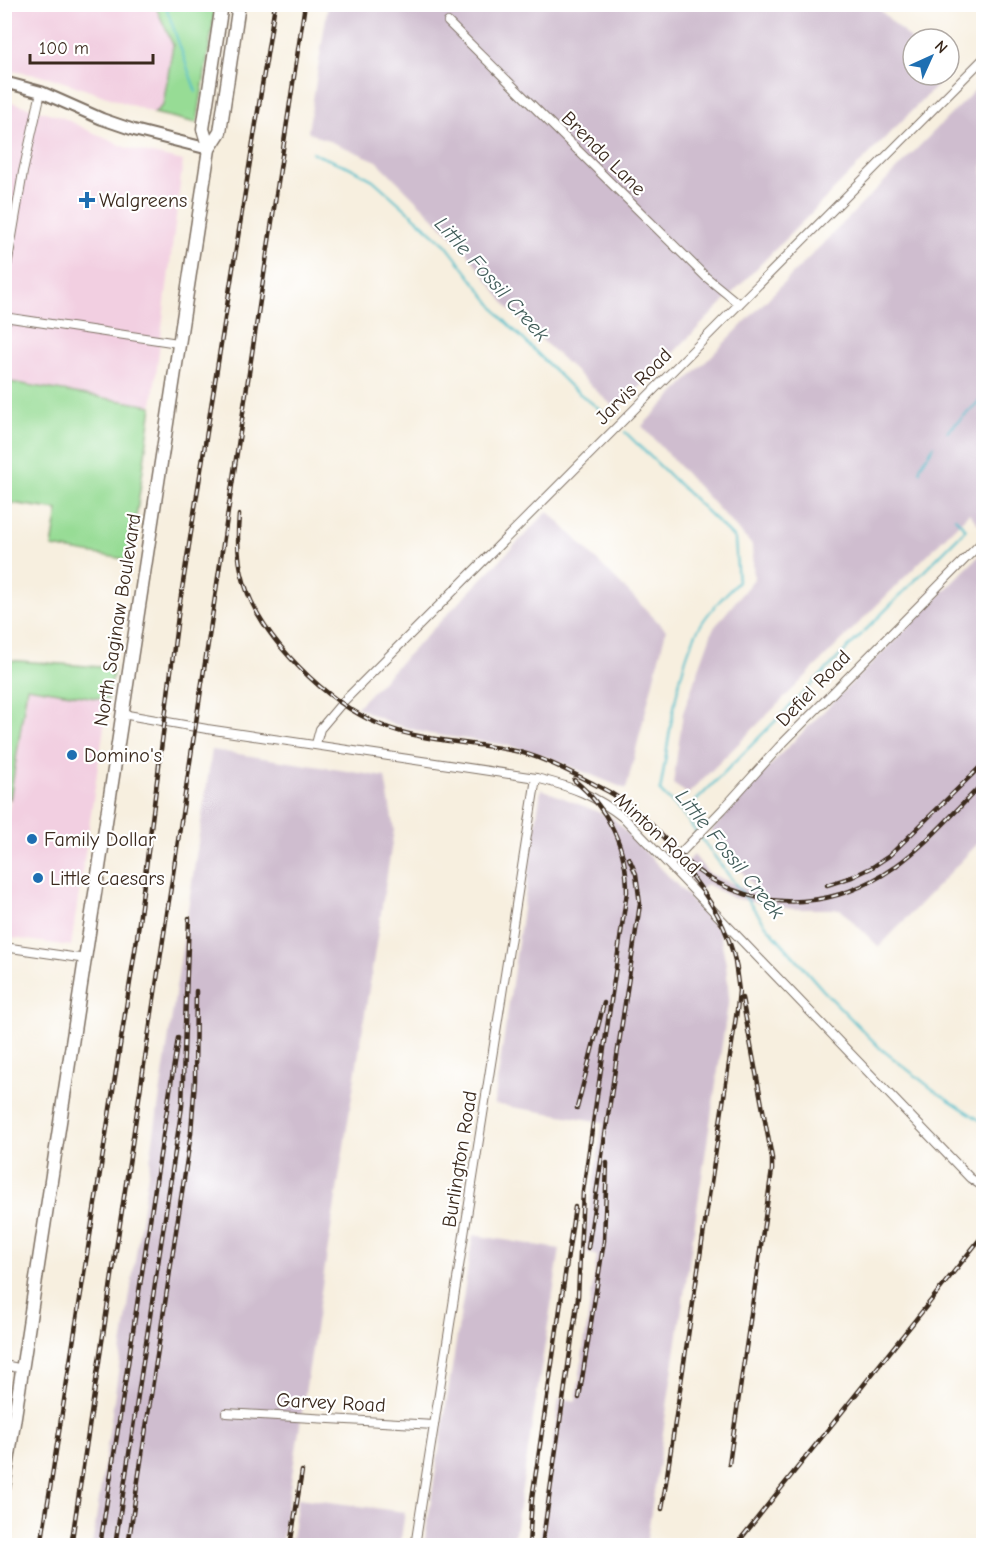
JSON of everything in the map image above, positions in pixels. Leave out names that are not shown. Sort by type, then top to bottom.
[{"type":"main road","name":"North Saginaw Boulevard","points":[[209,149],[202,129],[222,4]]},
{"type":"main road","name":"North Saginaw Boulevard","points":[[4,1488],[178,344],[209,149],[220,132],[239,4]]},
{"type":"main road","points":[[4,82],[41,92],[102,119],[134,130],[209,149]]},
{"type":"street","name":"Brenda Lane","points":[[448,22],[706,277],[739,304]]},
{"type":"street","name":"Jarvis Road","points":[[316,744],[320,729],[342,703],[984,58]]},
{"type":"street","points":[[4,284],[23,172],[41,92]]},
{"type":"street","points":[[4,317],[178,344]]},
{"type":"street","name":"Defiel Road","points":[[670,864],[787,738],[984,540]]},
{"type":"street","name":"Minton Road","points":[[122,714],[207,729],[536,778],[566,785],[592,796],[625,819],[970,1178],[979,1184],[983,1183]]},
{"type":"street","name":"Burlington Road","points":[[415,1545],[536,778]]},
{"type":"street","points":[[4,947],[86,959]]},
{"type":"street","points":[[4,1365],[23,1370]]},
{"type":"street","name":"Garvey Road","points":[[226,1413],[434,1425]]},
{"type":"shaded area","points":[[4,5],[155,5],[173,45],[163,106],[154,113],[49,77],[5,70]]},
{"type":"shaded area","points":[[328,5],[875,5],[901,30],[901,87],[935,87],[617,410],[509,309],[463,247],[377,161],[308,132]]},
{"type":"shaded area","points":[[983,82],[983,518],[978,524],[969,513],[688,794],[673,784],[683,713],[713,629],[754,579],[752,545],[642,426]]},
{"type":"shaded area","points":[[4,100],[62,117],[127,148],[183,161],[152,406],[5,381]]},
{"type":"shaded area","points":[[548,511],[666,630],[626,789],[537,753],[501,744],[430,734],[390,723],[357,707]]},
{"type":"shaded area","points":[[983,552],[983,838],[879,947],[840,909],[792,909],[733,898],[706,884],[701,890],[680,869],[694,855],[708,873],[745,889],[757,891],[711,831],[781,754]]},
{"type":"shaded area","points":[[27,687],[108,700],[71,946],[5,937],[5,837]]},
{"type":"shaded area","points":[[212,750],[385,777],[394,830],[281,1545],[92,1546]]},
{"type":"shaded area","points":[[541,789],[613,818],[719,929],[726,964],[729,998],[646,1545],[539,1545],[559,1398],[576,1401],[597,1256],[587,1252],[586,1231],[603,1122],[494,1104]]},
{"type":"shaded area","points":[[473,1235],[560,1249],[513,1545],[424,1545]]},
{"type":"shaded area","points":[[298,1498],[405,1512],[400,1545],[291,1545]]},
{"type":"green space","points":[[155,5],[216,5],[197,123],[154,113],[163,105],[173,45]]},
{"type":"green space","points":[[4,381],[152,406],[130,560],[52,547],[58,510],[5,502]]},
{"type":"green space","points":[[5,660],[114,668],[108,700],[27,687],[10,799],[4,793]]},
{"type":"waterway","name":"Little Fossil Creek","points":[[165,4],[196,92]]},
{"type":"waterway","name":"Little Fossil Creek","points":[[312,153],[349,167],[373,180],[446,245],[502,318],[571,387],[611,418]]},
{"type":"waterway","points":[[947,432],[984,397]]},
{"type":"waterway","name":"Little Fossil Creek","points":[[625,432],[735,539],[738,582],[706,617],[693,640],[680,681],[660,791],[683,814],[696,832]]},
{"type":"waterway","points":[[920,471],[920,467],[934,446]]},
{"type":"waterway","points":[[683,814],[966,529],[955,518]]},
{"type":"waterway","name":"Little Fossil Creek","points":[[700,837],[766,925],[823,990],[880,1048],[935,1091],[984,1123]]},
{"type":"railway","points":[[41,1546],[137,938],[179,608],[275,4]]},
{"type":"railway","points":[[71,1546],[305,4]]},
{"type":"railway","points":[[239,515],[240,565],[253,604],[265,625],[299,667],[339,701],[381,725],[412,735],[521,752],[564,769],[624,801],[644,817],[694,868],[732,889],[760,898],[803,901],[832,896],[858,888],[904,860],[984,782]]},
{"type":"railway","points":[[827,885],[852,877],[889,856],[984,763]]},
{"type":"railway","points":[[542,1546],[578,1297],[583,1191],[627,892],[624,859],[613,830],[597,803],[574,780]]},
{"type":"railway","points":[[588,1248],[640,904],[636,874],[629,858]]},
{"type":"railway","points":[[684,866],[717,914],[729,939],[737,969]]},
{"type":"railway","points":[[115,1546],[182,1106],[189,918]]},
{"type":"railway","points":[[662,1509],[737,1010],[739,991],[735,962]]},
{"type":"railway","points":[[128,1546],[191,1133],[195,1080],[196,991]]},
{"type":"railway","points":[[729,1464],[772,1170],[772,1158],[742,998]]},
{"type":"railway","points":[[577,1108],[604,1003]]},
{"type":"railway","points":[[100,1546],[178,1038]]},
{"type":"railway","points":[[579,1398],[604,1241],[607,1163]]},
{"type":"railway","points":[[529,1546],[532,1499],[575,1207]]},
{"type":"railway","points":[[735,1546],[984,1234]]},
{"type":"railway","points":[[290,1546],[302,1471]]},
{"type":"place","name":"Walgreens","points":[[87,200]]},
{"type":"place","name":"Domino's","points":[[72,755]]},
{"type":"place","name":"Family Dollar","points":[[32,839]]},
{"type":"place","name":"Little Caesars","points":[[38,878]]}]
